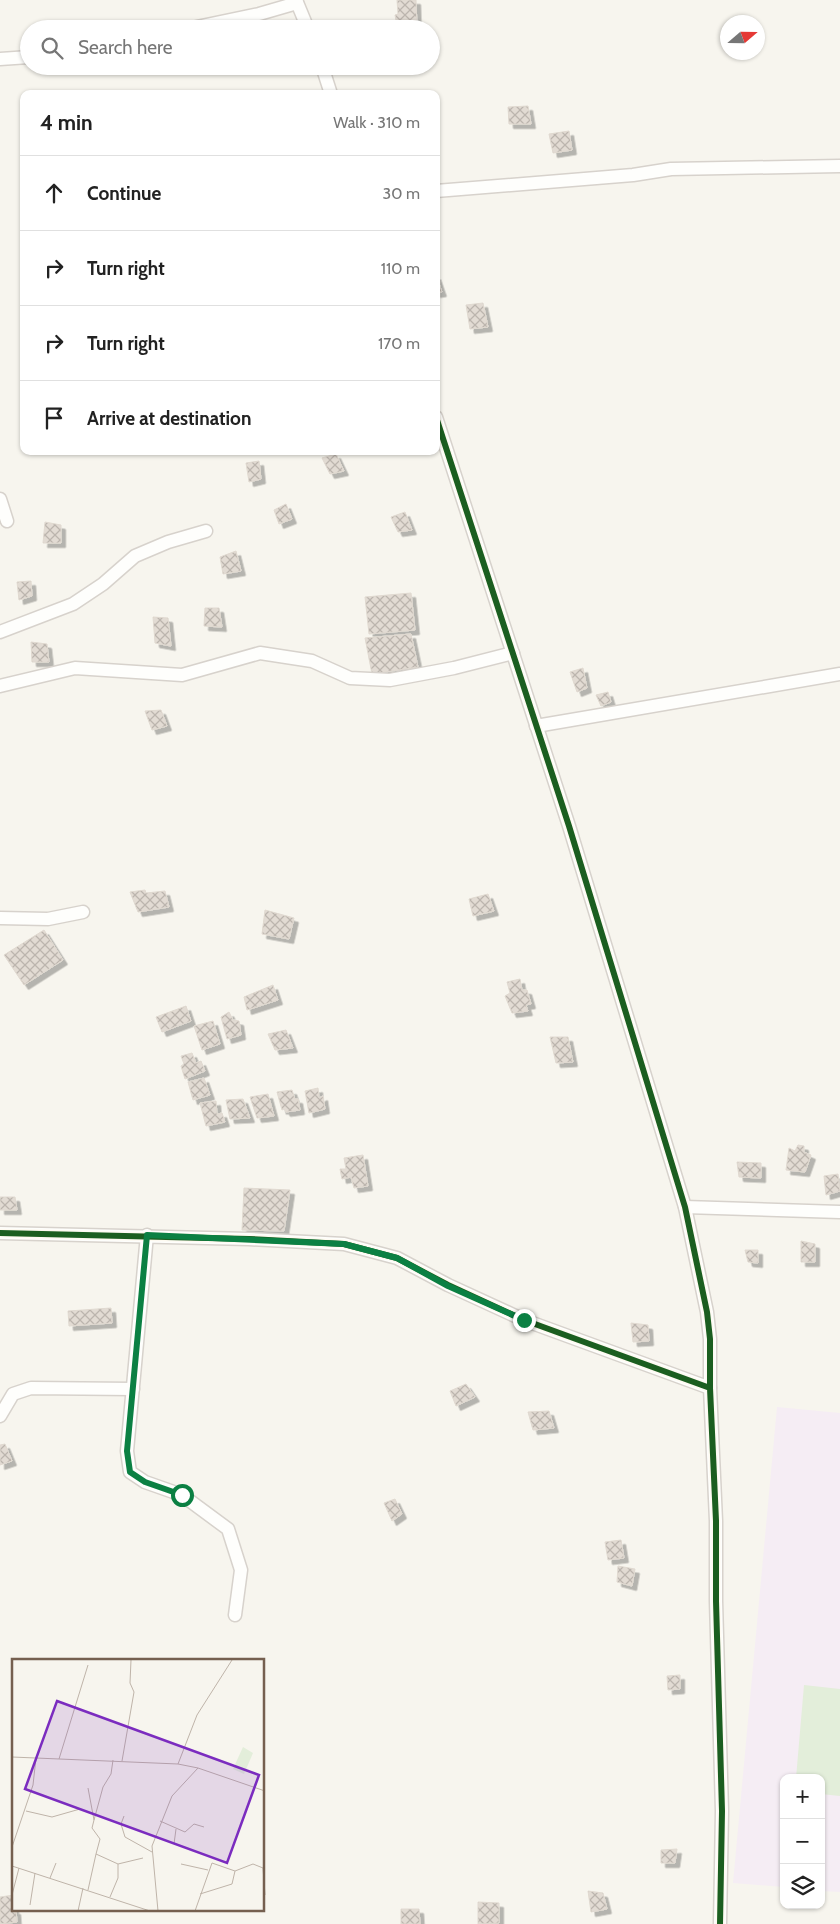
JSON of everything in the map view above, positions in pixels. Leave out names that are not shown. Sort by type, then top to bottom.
[{"type":"street","points":[[230,20],[259,14],[296,1],[304,20]]},
{"type":"street","points":[[0,59],[20,58]]},
{"type":"street","points":[[325,75],[330,90]]},
{"type":"street","points":[[440,191],[634,175],[671,169],[840,166]]},
{"type":"street","points":[[440,429],[620,992],[685,1207],[708,1312],[716,1521],[716,1601],[722,1811],[720,1924]]},
{"type":"street","points":[[0,499],[7,521]]},
{"type":"street","points":[[0,632],[73,604],[103,584],[134,556],[168,542],[206,531]]},
{"type":"street","points":[[0,686],[75,668],[182,676],[260,653],[312,661],[350,678],[390,680],[454,668],[513,653]]},
{"type":"street","points":[[536,726],[840,674]]},
{"type":"street","points":[[0,918],[48,919],[83,912]]},
{"type":"street","points":[[685,1207],[840,1212]]},
{"type":"street","points":[[0,1233],[147,1235],[344,1244],[397,1258],[448,1286],[524,1320],[710,1388]]},
{"type":"street","points":[[147,1235],[127,1451],[130,1472],[145,1482],[182,1495],[228,1529],[241,1570],[235,1616]]},
{"type":"street","points":[[0,1416],[13,1394],[31,1388],[133,1389]]},
{"type":"shaded area","points":[[777,1407],[840,1413],[840,1892],[825,1891],[825,1774],[780,1774],[780,1887],[733,1883]]},
{"type":"green space","points":[[804,1685],[840,1689],[840,1796],[825,1794],[825,1774],[796,1774]]},
{"type":"building","points":[[397,0],[416,0],[417,20],[396,20],[395,15],[398,14]]},
{"type":"building","points":[[528,106],[531,124],[509,124],[508,107]]},
{"type":"building","points":[[569,131],[572,150],[553,153],[549,134]]},
{"type":"building","points":[[483,303],[488,327],[470,329],[466,305]]},
{"type":"building","points":[[336,455],[344,471],[330,474],[322,458]]},
{"type":"building","points":[[259,461],[261,479],[249,482],[246,463]]},
{"type":"building","points":[[286,504],[292,519],[279,524],[274,510]]},
{"type":"building","points":[[405,512],[412,530],[398,532],[391,517]]},
{"type":"building","points":[[45,522],[61,525],[61,543],[43,543]]},
{"type":"building","points":[[236,551],[241,571],[223,574],[220,557]]},
{"type":"building","points":[[31,581],[32,596],[19,600],[17,582]]},
{"type":"building","points":[[411,593],[415,630],[369,634],[365,597]]},
{"type":"building","points":[[205,608],[219,608],[222,627],[204,626]]},
{"type":"building","points":[[153,617],[168,618],[171,646],[155,643]]},
{"type":"building","points":[[411,634],[418,667],[372,674],[365,638]]},
{"type":"building","points":[[31,642],[47,644],[49,662],[32,662]]},
{"type":"building","points":[[583,668],[587,688],[577,692],[570,672]]},
{"type":"building","points":[[608,692],[611,702],[601,706],[596,695]]},
{"type":"building","points":[[161,710],[167,726],[152,730],[145,711]]},
{"type":"building","points":[[145,890],[146,893],[165,891],[169,907],[138,912],[130,892]]},
{"type":"building","points":[[488,894],[494,911],[473,916],[469,899]]},
{"type":"building","points":[[265,910],[294,918],[289,939],[262,934]]},
{"type":"building","points":[[44,930],[63,960],[24,985],[4,955]]},
{"type":"building","points":[[520,979],[522,990],[527,990],[531,1004],[526,1005],[528,1011],[512,1013],[505,996],[510,993],[507,982]]},
{"type":"building","points":[[273,985],[278,1000],[247,1010],[244,997]]},
{"type":"building","points":[[186,1006],[191,1021],[162,1032],[156,1017]]},
{"type":"building","points":[[229,1012],[233,1020],[239,1021],[241,1035],[227,1039],[221,1017]]},
{"type":"building","points":[[213,1021],[220,1044],[202,1050],[194,1026]]},
{"type":"building","points":[[286,1030],[293,1048],[275,1050],[268,1034]]},
{"type":"building","points":[[550,1037],[568,1037],[573,1062],[556,1063]]},
{"type":"building","points":[[192,1053],[196,1063],[201,1061],[205,1071],[185,1079],[181,1066],[184,1064],[181,1056]]},
{"type":"building","points":[[204,1078],[210,1095],[193,1100],[188,1082]]},
{"type":"building","points":[[318,1088],[319,1098],[323,1096],[325,1109],[309,1113],[305,1091]]},
{"type":"building","points":[[292,1090],[295,1099],[298,1099],[300,1110],[286,1112],[284,1109],[282,1110],[277,1092]]},
{"type":"building","points":[[268,1094],[274,1116],[257,1118],[250,1097]]},
{"type":"building","points":[[243,1099],[250,1118],[230,1119],[226,1100]]},
{"type":"building","points":[[216,1101],[217,1114],[222,1113],[225,1122],[206,1126],[200,1103]]},
{"type":"building","points":[[798,1145],[804,1146],[804,1152],[811,1155],[805,1172],[786,1170],[789,1148],[795,1151]]},
{"type":"building","points":[[363,1155],[368,1186],[354,1188],[351,1177],[342,1179],[340,1169],[346,1169],[344,1158]]},
{"type":"building","points":[[737,1162],[761,1163],[761,1178],[739,1177]]},
{"type":"building","points":[[838,1174],[840,1191],[826,1195],[824,1176]]},
{"type":"building","points":[[244,1188],[290,1190],[284,1231],[242,1230]]},
{"type":"building","points":[[0,1197],[15,1197],[17,1210],[0,1210]]},
{"type":"building","points":[[801,1241],[815,1244],[815,1262],[801,1262]]},
{"type":"building","points":[[745,1250],[758,1250],[758,1263],[748,1262]]},
{"type":"building","points":[[111,1308],[112,1323],[69,1326],[68,1311]]},
{"type":"building","points":[[631,1323],[648,1325],[649,1341],[633,1342]]},
{"type":"building","points":[[466,1384],[475,1397],[456,1406],[450,1391]]},
{"type":"building","points":[[549,1411],[554,1428],[533,1430],[528,1412]]},
{"type":"building","points":[[5,1444],[12,1461],[0,1465],[0,1445]]},
{"type":"building","points":[[395,1499],[402,1514],[392,1521],[384,1503]]},
{"type":"building","points":[[621,1540],[624,1558],[608,1560],[605,1542]]},
{"type":"building","points":[[618,1566],[635,1569],[632,1586],[617,1582]]},
{"type":"building","points":[[680,1675],[680,1689],[668,1690],[667,1676]]},
{"type":"building","points":[[677,1849],[675,1863],[661,1863],[661,1850]]},
{"type":"building","points":[[588,1891],[603,1893],[607,1909],[591,1912]]},
{"type":"building","points":[[12,1895],[12,1912],[16,1912],[17,1922],[0,1924],[0,1897]]},
{"type":"building","points":[[478,1902],[499,1903],[499,1923],[478,1924]]},
{"type":"building","points":[[401,1909],[419,1909],[420,1924],[401,1924]]},
{"type":"cycle path","points":[[440,429],[569,826],[685,1207],[707,1312],[710,1339],[710,1388]]},
{"type":"cycle path","points":[[0,1233],[249,1239],[344,1244],[397,1258],[448,1285],[524,1320],[710,1388],[716,1521],[716,1601],[722,1811],[720,1924]]},
{"type":"route","points":[[182,1495],[145,1482],[130,1472],[127,1451],[147,1235],[249,1238],[344,1244],[397,1258],[448,1286],[524,1320]]}]
